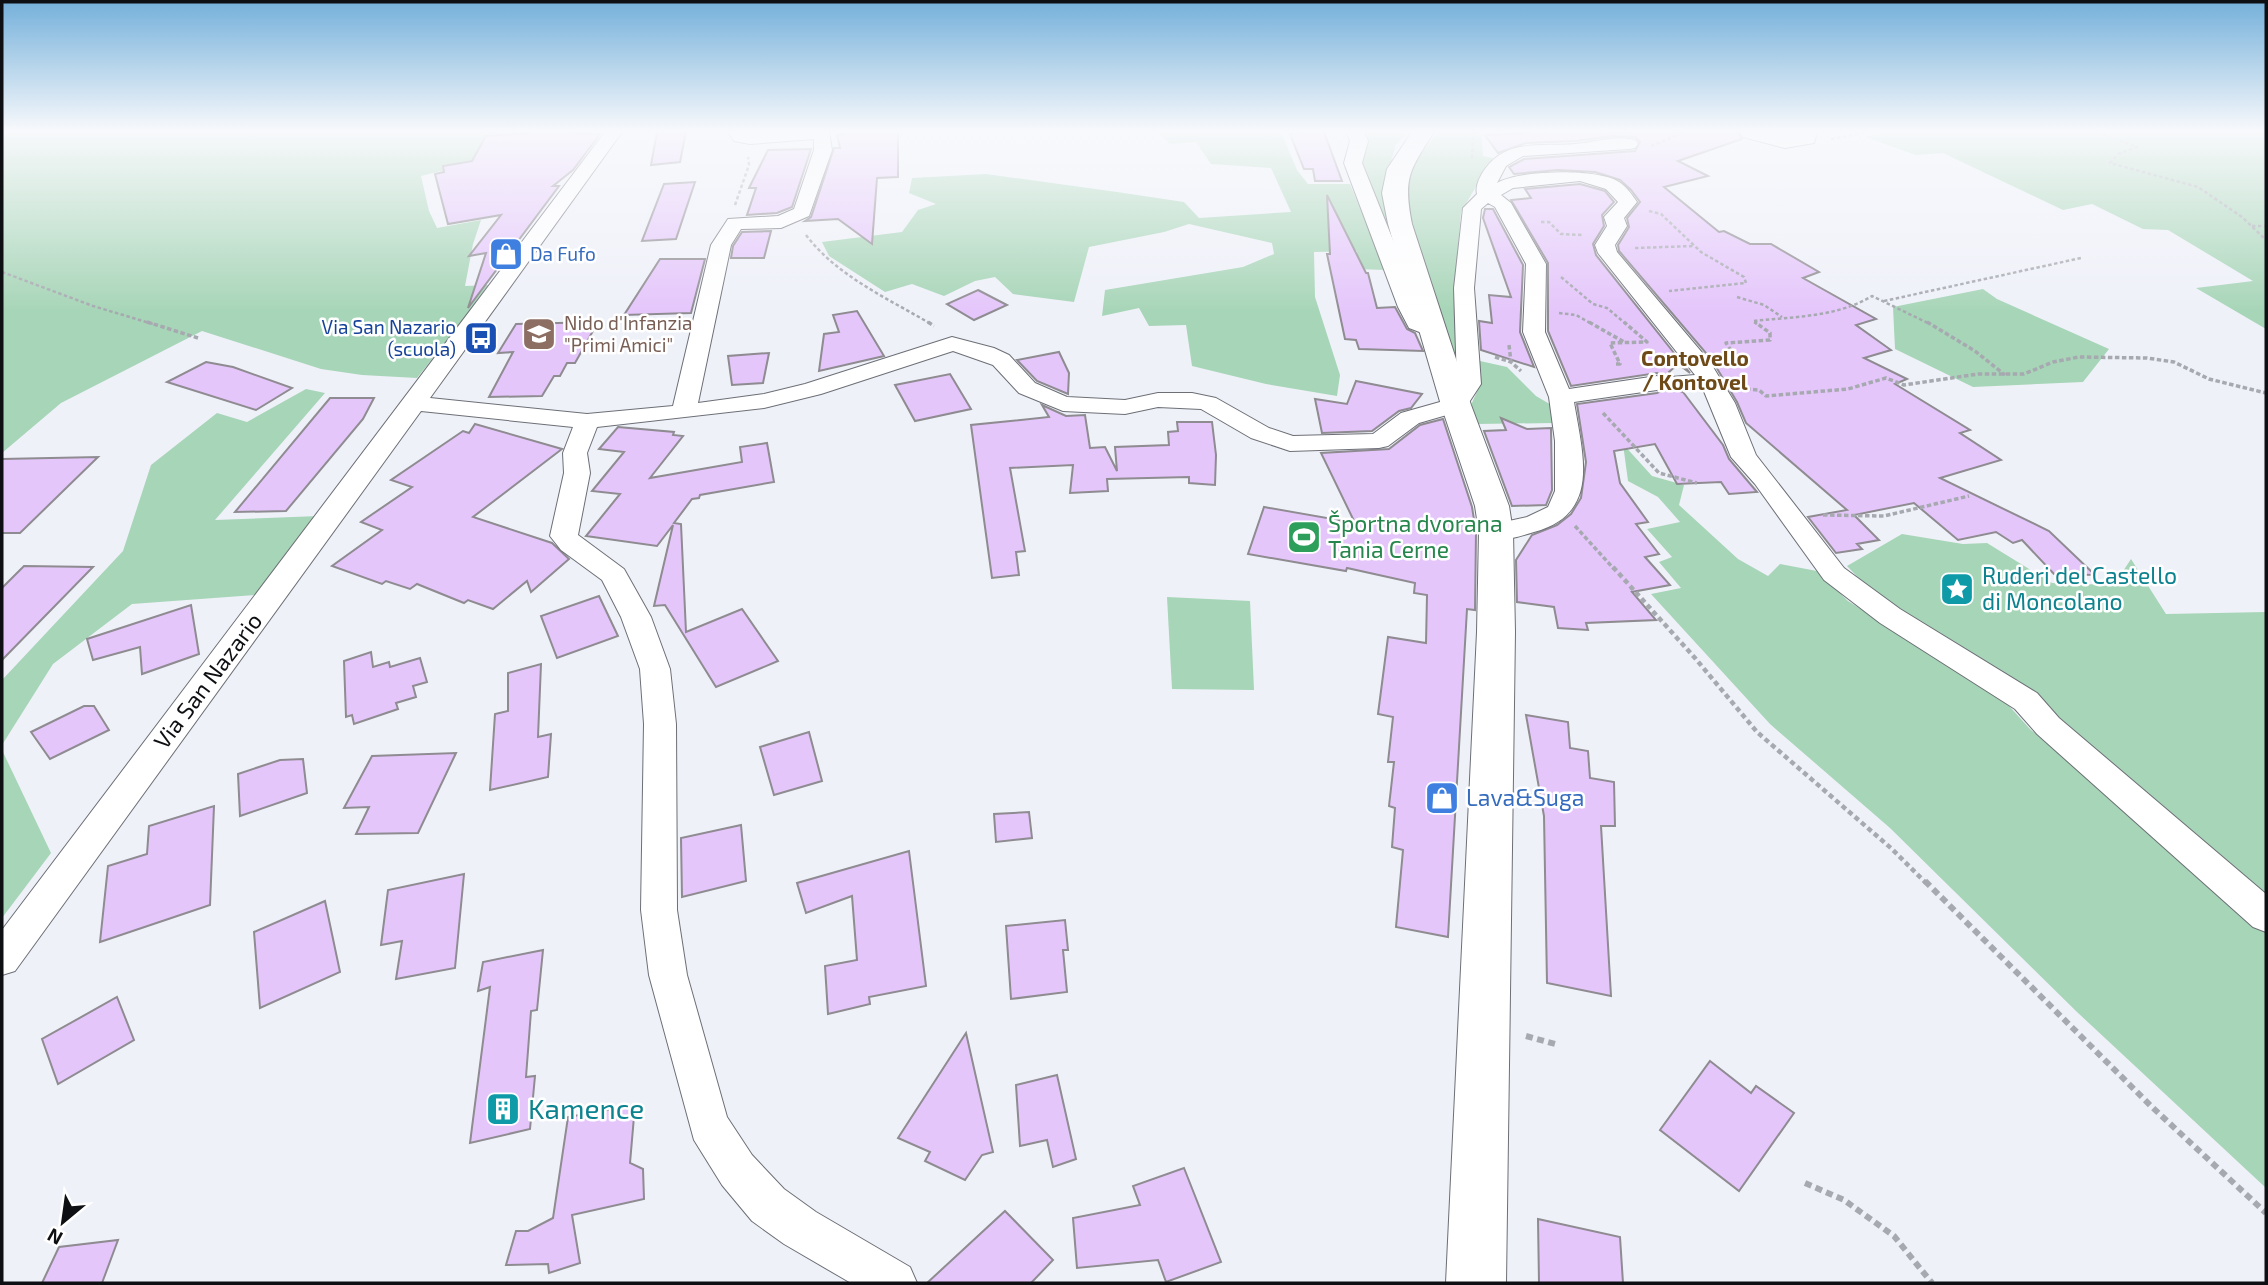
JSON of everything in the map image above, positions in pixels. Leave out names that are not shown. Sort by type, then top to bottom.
[{"type":"main road","points":[[1394,192],[1400,224],[1456,405],[1487,485],[1496,532],[1496,632],[1476,1283]]},
{"type":"street","name":"Via San Nazario","points":[[2,959],[570,192]]},
{"type":"street","points":[[684,412],[721,245],[734,223],[781,222],[796,216],[806,207],[810,192]]},
{"type":"street","points":[[1364,192],[1417,323],[1435,331]]},
{"type":"street","points":[[1486,192],[1502,203],[1536,264],[1533,323],[1536,341],[1569,398],[1567,497],[1556,514],[1516,529],[1496,532]]},
{"type":"street","points":[[414,403],[587,421],[684,412],[764,401],[813,389],[952,344],[972,348],[1001,360],[1027,388],[1063,404],[1125,407],[1158,400],[1192,400],[1208,404],[1261,433],[1290,444],[1379,441],[1410,418],[1456,405],[1469,384],[1464,288],[1470,212],[1493,192]]},
{"type":"street","points":[[1618,192],[1628,205],[1614,217],[1617,226],[1609,242],[1640,292],[1706,374],[1723,402],[1744,457],[1764,479],[1835,574],[1890,615],[2026,701],[2048,726],[2266,916]]},
{"type":"street","points":[[1569,398],[1611,388],[1668,382],[1706,374]]},
{"type":"street","points":[[587,421],[575,453],[577,473],[564,536],[614,575],[636,617],[655,669],[660,724],[659,910],[668,975],[709,1126],[737,1170],[768,1205],[800,1228],[894,1283]]},
{"type":"path","points":[[734,223],[735,200],[738,192]]},
{"type":"path","points":[[2205,192],[2266,240]]},
{"type":"path","points":[[1628,205],[1661,214],[1695,246],[1716,263],[1744,277],[1746,283],[1640,292]]},
{"type":"path","points":[[781,222],[803,230],[822,256],[850,277],[950,335],[955,340],[952,344]]},
{"type":"path","points":[[1512,222],[1549,222],[1561,234],[1609,242],[1695,246]]},
{"type":"path","points":[[2251,226],[2266,226]]},
{"type":"path","points":[[1884,301],[2081,258]]},
{"type":"path","points":[[1536,264],[1562,278],[1593,304],[1607,308],[1647,342],[1610,343],[1620,364],[1595,365],[1611,388]]},
{"type":"path","points":[[2,273],[93,306],[198,338]]},
{"type":"path","points":[[1706,374],[1740,364],[1726,343],[1770,341],[1770,333],[1753,321],[1810,315],[1859,304],[1872,296],[1968,348],[2006,375]]},
{"type":"path","points":[[1737,297],[1765,305],[1782,318]]},
{"type":"path","points":[[1535,305],[1576,315],[1624,343]]},
{"type":"path","points":[[1466,352],[1511,362],[1538,388],[1569,398],[1659,473],[1697,483]]},
{"type":"path","points":[[1746,388],[1759,390],[1766,396],[1800,395],[1849,389],[1886,378],[1904,385],[1955,377],[2024,374],[2053,362],[2080,357],[2147,358],[2174,362],[2209,379],[2266,393]]},
{"type":"path","points":[[1791,518],[1811,514],[1884,516],[1969,496]]},
{"type":"path","points":[[1556,514],[1578,528],[1602,554],[1757,732],[1892,849],[2152,1107],[2266,1213]]},
{"type":"path","points":[[1805,1183],[1844,1200],[1894,1236],[1932,1283]]},
{"type":"green space","points":[[2,192],[425,192],[437,228],[481,220],[473,244],[465,286],[491,285],[417,378],[362,375],[321,369],[202,331],[61,403],[2,453]]},
{"type":"green space","points":[[909,192],[1117,192],[1184,202],[1199,218],[1291,212],[1282,192],[1353,192],[1386,270],[1357,269],[1357,251],[1314,252],[1315,297],[1340,375],[1337,396],[1266,384],[1192,366],[1186,325],[1149,326],[1139,308],[1102,316],[1105,290],[1243,267],[1274,254],[1272,243],[1189,224],[1164,232],[1089,247],[1074,302],[1013,294],[995,277],[975,281],[944,296],[912,284],[885,292],[829,256],[822,242],[902,232],[918,210],[936,204]]},
{"type":"green space","points":[[1372,192],[1383,192],[1420,314]]},
{"type":"green space","points":[[1409,192],[1473,192],[1461,212],[1454,292],[1461,382],[1408,210]]},
{"type":"green space","points":[[2025,192],[2266,192],[2266,329],[2196,288],[2253,281],[2168,230],[2143,229],[2092,204],[2063,210]]},
{"type":"green space","points":[[1983,289],[1997,299],[2109,349],[2083,382],[1973,387],[1895,349],[1893,307]]},
{"type":"green space","points":[[1480,361],[1507,367],[1536,396],[1553,406],[1554,423],[1477,424],[1471,405],[1480,385]]},
{"type":"green space","points":[[306,389],[325,393],[215,520],[319,516],[255,595],[132,604],[53,664],[2,745],[2,680],[123,551],[151,465],[217,413],[247,422]]},
{"type":"green space","points":[[1623,444],[1652,476],[1684,485],[1679,505],[1738,559],[1768,576],[1780,564],[1817,571],[1848,601],[2001,697],[2030,729],[2266,933],[2266,1188],[2077,1012],[1890,828],[1770,724],[1651,594],[1681,588],[1659,562],[1672,557],[1647,529],[1680,522],[1658,497],[1628,481]]},
{"type":"green space","points":[[1902,534],[1963,544],[1987,543],[2052,583],[2114,585],[2131,559],[2166,614],[2266,612],[2266,903],[2061,724],[1872,592],[1847,566]]},
{"type":"green space","points":[[1167,597],[1250,601],[1254,690],[1172,689]]},
{"type":"green space","points":[[2,750],[51,853],[2,918]]},
{"type":"building","points":[[440,192],[555,192],[468,308],[486,253],[469,256],[501,215],[448,224]]},
{"type":"building","points":[[661,192],[692,192],[676,239],[642,241]]},
{"type":"building","points":[[755,192],[797,192],[792,207],[777,213],[747,215]]},
{"type":"building","points":[[819,192],[876,192],[872,244],[838,219],[805,221],[811,217]]},
{"type":"building","points":[[1527,192],[1606,192],[1614,202],[1602,215],[1604,226],[1593,244],[1596,255],[1690,373],[1678,364],[1669,372],[1671,375],[1667,378],[1657,373],[1571,386],[1548,331],[1548,263],[1511,200],[1531,198]]},
{"type":"building","points":[[1632,192],[1670,192],[1719,232],[1724,231],[1750,244],[1771,244],[1819,272],[1803,278],[1876,319],[1856,325],[1891,350],[1864,358],[1907,379],[1895,384],[1970,430],[1960,433],[2001,460],[1940,478],[2049,531],[2095,575],[2054,574],[2022,540],[2013,543],[1996,532],[1958,540],[1914,503],[1854,515],[1879,540],[1857,544],[1862,549],[1836,553],[1808,517],[1847,510],[1746,423],[1712,360],[1619,251],[1618,245],[1629,227],[1627,218],[1640,202]]},
{"type":"building","points":[[1327,195],[1368,273],[1377,308],[1395,307],[1407,329],[1415,333],[1423,351],[1359,349],[1356,340],[1345,339],[1327,254],[1330,254]]},
{"type":"building","points":[[1485,209],[1493,209],[1523,265],[1520,332],[1534,367],[1481,350],[1479,321],[1492,323],[1489,295],[1511,297],[1483,218]]},
{"type":"building","points":[[771,231],[764,258],[731,258],[733,246],[742,232]]},
{"type":"building","points":[[660,259],[705,259],[691,313],[624,315]]},
{"type":"building","points":[[978,290],[1007,305],[974,320],[947,304]]},
{"type":"building","points":[[857,311],[884,356],[819,371],[824,334],[839,332],[833,315]]},
{"type":"building","points":[[598,322],[575,363],[567,363],[560,376],[554,376],[542,396],[489,397],[513,352],[498,353],[516,324]]},
{"type":"building","points":[[1059,352],[1069,373],[1068,394],[1037,381],[1017,360]]},
{"type":"building","points":[[769,353],[763,383],[732,385],[728,356]]},
{"type":"building","points":[[206,362],[233,367],[292,388],[256,410],[167,382]]},
{"type":"building","points":[[950,374],[971,409],[915,421],[895,385]]},
{"type":"building","points":[[1356,381],[1422,394],[1411,408],[1399,411],[1372,431],[1322,433],[1315,399],[1347,404]]},
{"type":"building","points":[[1669,387],[1683,392],[1723,445],[1729,459],[1757,492],[1729,494],[1721,482],[1677,484],[1655,444],[1614,451],[1620,483],[1648,522],[1636,524],[1659,554],[1645,557],[1670,585],[1632,592],[1656,620],[1586,623],[1588,630],[1558,628],[1554,607],[1517,602],[1516,560],[1532,535],[1557,525],[1571,514],[1581,498],[1586,462],[1577,404],[1657,393]]},
{"type":"building","points":[[330,398],[374,398],[363,419],[286,511],[235,512]]},
{"type":"building","points":[[1042,405],[1066,416],[1085,415],[1090,448],[1105,447],[1117,471],[1115,447],[1169,445],[1168,432],[1178,431],[1177,422],[1212,422],[1216,455],[1215,485],[1189,483],[1189,477],[1107,479],[1108,491],[1070,493],[1073,465],[1010,468],[1025,551],[1016,552],[1019,575],[992,578],[971,425],[1049,417]]},
{"type":"building","points":[[1501,418],[1527,429],[1551,428],[1552,490],[1546,505],[1512,506],[1484,431],[1506,430]]},
{"type":"building","points":[[1443,419],[1472,507],[1476,532],[1475,610],[1467,609],[1448,937],[1396,927],[1403,850],[1392,847],[1395,808],[1389,806],[1394,762],[1388,762],[1393,717],[1378,714],[1388,637],[1426,643],[1427,595],[1414,593],[1415,583],[1347,568],[1346,571],[1248,554],[1264,507],[1355,523],[1321,453],[1389,449],[1420,425]]},
{"type":"building","points":[[475,424],[562,449],[473,517],[552,543],[569,559],[531,592],[527,581],[493,609],[468,600],[464,603],[417,584],[410,589],[386,581],[382,584],[332,566],[382,530],[361,522],[412,487],[391,480],[463,431],[469,433]]},
{"type":"building","points":[[618,427],[674,432],[673,435],[683,436],[650,478],[742,462],[740,447],[767,443],[774,482],[700,495],[699,498],[692,499],[674,523],[681,524],[686,632],[742,609],[778,661],[716,687],[665,605],[654,606],[673,525],[657,546],[586,536],[620,494],[592,491],[624,452],[599,449]]},
{"type":"building","points":[[98,457],[20,533],[2,533],[2,459]]},
{"type":"building","points":[[24,566],[93,567],[2,660],[2,588]]},
{"type":"building","points":[[599,596],[618,636],[557,658],[541,616]]},
{"type":"building","points":[[191,605],[199,654],[142,674],[140,647],[93,660],[87,639]]},
{"type":"building","points":[[371,652],[373,667],[389,662],[390,667],[420,658],[427,682],[413,686],[416,697],[396,703],[398,709],[354,724],[352,715],[346,717],[344,661]]},
{"type":"building","points":[[541,664],[538,737],[551,734],[548,777],[490,790],[495,714],[508,711],[508,673]]},
{"type":"building","points":[[84,706],[94,706],[109,730],[50,759],[31,732]]},
{"type":"building","points":[[1526,715],[1568,722],[1570,748],[1588,751],[1590,778],[1614,782],[1615,826],[1601,826],[1611,996],[1547,983],[1544,816]]},
{"type":"building","points":[[809,732],[822,781],[774,795],[760,747]]},
{"type":"building","points":[[456,753],[418,833],[356,834],[369,807],[344,808],[372,756]]},
{"type":"building","points":[[303,759],[307,793],[240,816],[238,774],[280,760]]},
{"type":"building","points":[[214,806],[210,905],[100,942],[108,866],[147,854],[149,826]]},
{"type":"building","points":[[1029,812],[1032,838],[996,842],[994,814]]},
{"type":"building","points":[[741,825],[746,881],[682,897],[681,838]]},
{"type":"building","points":[[909,851],[926,986],[869,997],[870,1004],[828,1014],[825,966],[857,960],[852,896],[806,913],[797,883]]},
{"type":"building","points":[[464,874],[455,968],[396,979],[402,941],[381,945],[388,890]]},
{"type":"building","points":[[325,901],[340,972],[260,1008],[254,932]]},
{"type":"building","points":[[1065,920],[1068,950],[1063,950],[1067,992],[1011,999],[1006,926]]},
{"type":"building","points":[[543,950],[537,1010],[531,1011],[526,1077],[535,1076],[530,1129],[470,1143],[490,987],[478,991],[483,962]]},
{"type":"building","points":[[117,997],[134,1040],[58,1084],[42,1039]]},
{"type":"building","points":[[966,1033],[993,1152],[982,1155],[965,1180],[925,1161],[930,1152],[898,1138]]},
{"type":"building","points":[[1710,1061],[1751,1093],[1756,1086],[1794,1113],[1739,1191],[1660,1130]]},
{"type":"building","points":[[1057,1075],[1076,1159],[1053,1167],[1047,1140],[1020,1146],[1016,1085]]},
{"type":"building","points":[[635,1105],[630,1163],[643,1169],[644,1199],[572,1215],[580,1263],[549,1273],[548,1264],[506,1265],[516,1231],[528,1231],[553,1218],[568,1117]]},
{"type":"building","points":[[1184,1168],[1221,1262],[1166,1282],[1158,1260],[1077,1268],[1073,1218],[1140,1205],[1133,1186]]},
{"type":"building","points":[[1005,1211],[1053,1260],[1031,1283],[927,1283]]},
{"type":"building","points":[[1538,1219],[1620,1237],[1623,1283],[1539,1283]]},
{"type":"building","points":[[118,1240],[102,1283],[42,1283],[59,1247]]},
{"type":"place","name":"Da Fufo","points":[[506,254]]},
{"type":"place","name":"Nido d'Infanzia \"Primi Amici\"","points":[[539,334]]},
{"type":"place","name":"Via San Nazario (scuola)","points":[[481,338]]},
{"type":"place","name":"Športna dvorana Tania Cerne","points":[[1304,537]]},
{"type":"place","name":"Ruderi del Castello di Moncolano","points":[[1957,589]]},
{"type":"place","name":"Lava&Suga","points":[[1442,798]]},
{"type":"place","name":"Kamence","points":[[503,1109]]},
{"type":"district","name":"Contovello / Kontovel","points":[[1695,371]]}]
